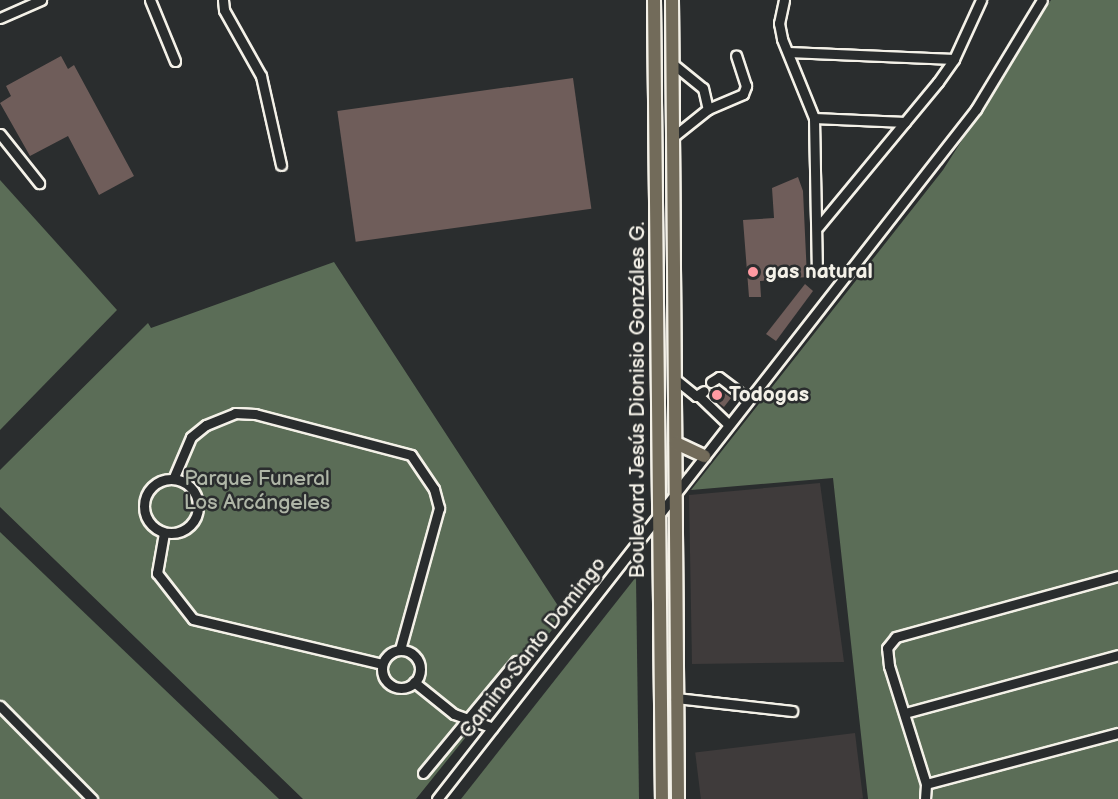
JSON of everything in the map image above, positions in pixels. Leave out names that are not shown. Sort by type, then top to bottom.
[{"type":"main road","name":"Boulevard Jesús Dionisio Gonzáles G.","points":[[654,0],[657,515],[662,799]]},
{"type":"main road","name":"Boulevard Jesús Dionisio Gonzáles G.","points":[[672,0],[678,799]]},
{"type":"main road","points":[[676,443],[704,456]]},
{"type":"street","points":[[0,18],[41,0]]},
{"type":"street","points":[[150,0],[175,61]]},
{"type":"street","points":[[224,0],[224,10],[261,76],[281,165]]},
{"type":"street","points":[[784,0],[779,23],[814,118],[818,227],[817,268]]},
{"type":"street","points":[[818,227],[954,59],[981,0]]},
{"type":"street","name":"Camino Santo Domingo","points":[[437,799],[747,398],[976,109],[1042,0]]},
{"type":"street","points":[[788,52],[954,59]]},
{"type":"street","points":[[673,137],[708,109],[740,97],[745,91],[736,56]]},
{"type":"street","points":[[673,64],[703,88],[708,109]]},
{"type":"street","points":[[814,118],[905,122]]},
{"type":"street","points":[[0,134],[39,183]]},
{"type":"street","points":[[711,382],[718,377],[747,398]]},
{"type":"street","points":[[675,379],[701,394],[728,424]]},
{"type":"street","points":[[174,477],[192,488],[198,513],[182,532],[165,533],[149,522],[144,504],[151,487],[174,477],[190,437],[206,425],[235,413],[255,414],[400,449],[411,455],[434,489],[439,508],[400,650]]},
{"type":"street","points":[[165,533],[157,573],[192,619],[382,664]]},
{"type":"street","points":[[926,799],[926,784],[887,648],[896,637],[1118,576]]},
{"type":"street","points":[[400,650],[416,658],[419,670],[414,682],[404,687],[392,686],[383,677],[382,664],[388,654],[400,650]]},
{"type":"street","points":[[905,713],[1118,655]]},
{"type":"street","points":[[423,773],[516,660]]},
{"type":"street","points":[[414,682],[466,720],[493,728]]},
{"type":"street","points":[[676,698],[792,711]]},
{"type":"street","points":[[0,706],[92,799]]},
{"type":"street","points":[[926,784],[1118,733]]},
{"type":"shaded area","points":[[820,483],[844,662],[692,664],[689,495]]},
{"type":"shaded area","points":[[855,733],[863,799],[701,799],[695,753]]},
{"type":"green space","points":[[1051,0],[1118,0],[1118,799],[868,799],[833,478],[691,490],[943,170]]},
{"type":"green space","points":[[0,180],[117,310],[0,430]]},
{"type":"green space","name":"Parque Funeral Los Arcángeles","points":[[334,262],[564,615],[416,799],[303,799],[0,507],[0,470],[148,323],[151,328]]},
{"type":"green space","points":[[0,532],[279,799],[0,799]]},
{"type":"green space","points":[[636,577],[639,799],[461,799]]},
{"type":"building","points":[[61,56],[68,69],[74,65],[134,176],[99,195],[68,136],[30,156],[0,103],[11,96],[6,86]]},
{"type":"building","points":[[573,78],[591,209],[356,242],[337,111]]},
{"type":"building","points":[[798,177],[803,191],[807,277],[760,281],[761,297],[749,297],[743,220],[774,218],[772,188]]},
{"type":"building","points":[[805,284],[813,291],[776,341],[766,334]]},
{"type":"building","name":"Todogas","points":[[716,387],[731,398],[724,407],[709,395],[710,389]]},
{"type":"place","name":"gas natural","points":[[753,272]]},
{"type":"place","name":"Todogas","points":[[717,395]]}]
